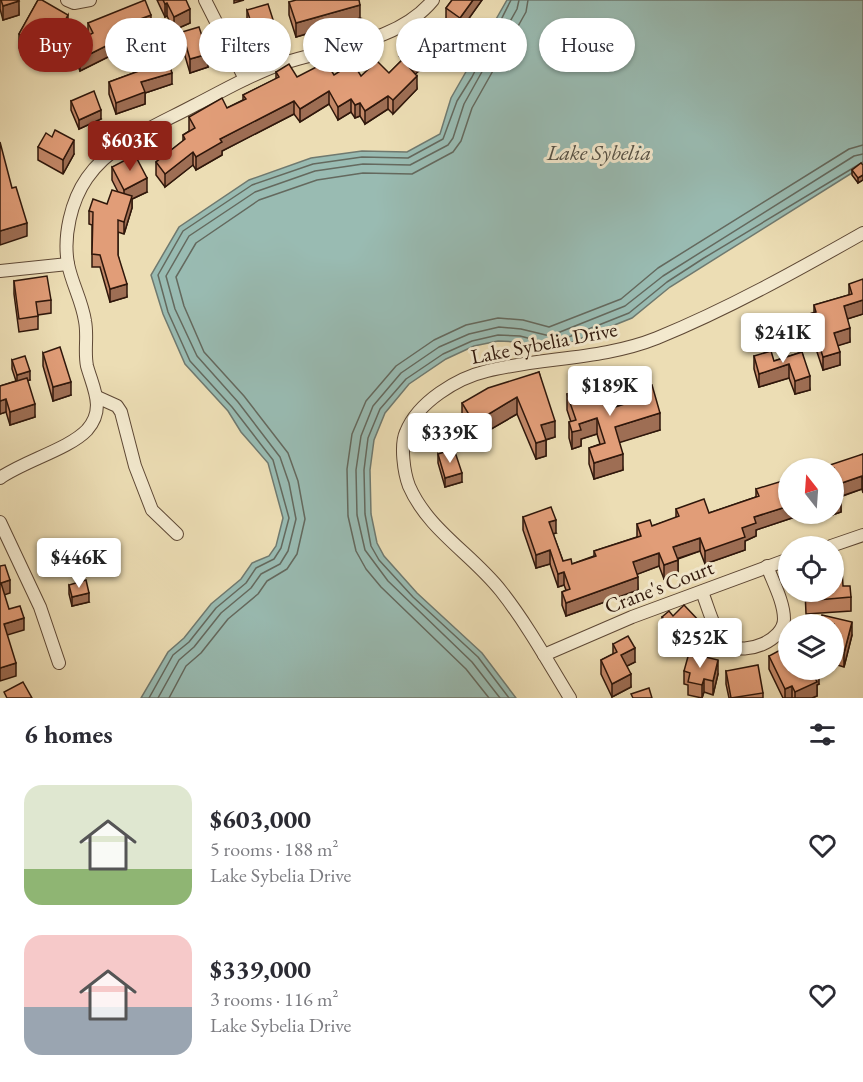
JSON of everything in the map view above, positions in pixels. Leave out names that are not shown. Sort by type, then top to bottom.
[{"type":"street","points":[[67,0],[74,3],[90,0]]},
{"type":"street","points":[[205,0],[244,79]]},
{"type":"street","points":[[0,478],[87,430],[93,420],[97,397],[87,366],[83,309],[68,264],[68,240],[73,202],[87,177],[105,158],[130,140],[244,79],[279,64],[385,34],[408,22],[434,0]]},
{"type":"street","name":"Lake Sybelia Drive","points":[[570,698],[500,590],[422,511],[408,483],[404,453],[405,432],[425,405],[464,379],[488,371],[609,353],[655,339],[785,277],[863,233]]},
{"type":"street","points":[[0,271],[68,264]]},
{"type":"street","points":[[97,397],[117,406],[121,412],[135,466],[152,510],[177,534]]},
{"type":"street","points":[[0,522],[40,608],[59,663]]},
{"type":"street","points":[[844,542],[863,535]]},
{"type":"street","name":"Crane's Court","points":[[544,655],[632,617],[778,563]]},
{"type":"street","points":[[702,592],[719,635],[729,644],[737,648],[749,648],[767,642],[781,632],[785,622],[767,566]]},
{"type":"water","name":"Lake Sybelia","points":[[507,0],[863,0],[863,166],[670,287],[632,318],[552,350],[535,348],[518,342],[498,341],[474,346],[446,359],[409,384],[385,413],[374,440],[370,470],[371,514],[377,543],[384,556],[417,593],[482,653],[516,698],[141,698],[168,652],[184,638],[211,604],[241,579],[252,563],[269,556],[276,546],[283,518],[268,463],[241,432],[228,411],[185,364],[163,314],[151,275],[179,227],[249,180],[311,158],[362,151],[407,152],[440,134],[451,98],[466,72],[527,72],[527,18],[497,18]]},
{"type":"building","points":[[1,0],[18,0],[19,1],[3,6]]},
{"type":"building","points":[[38,0],[68,15],[66,18],[28,18]]},
{"type":"building","points":[[145,0],[151,15],[143,18],[105,18],[105,46],[93,52],[93,21]]},
{"type":"building","points":[[163,0],[186,0],[190,9],[174,17]]},
{"type":"building","points":[[359,0],[360,5],[314,18],[303,18],[303,21],[296,23],[289,2]]},
{"type":"building","points":[[452,0],[473,0],[460,18],[446,8]]},
{"type":"building","points":[[268,4],[272,18],[250,18],[247,10]]},
{"type":"building","points":[[199,27],[199,56],[190,59],[187,49],[187,31]]},
{"type":"building","points":[[396,66],[396,72],[413,72],[417,76],[393,100],[388,96],[365,111],[360,103],[355,105],[351,99],[338,107],[329,91],[300,109],[294,101],[220,139],[222,142],[196,157],[193,152],[165,174],[156,162],[185,139],[183,135],[195,128],[189,117],[222,98],[227,108],[246,99],[243,95],[279,77],[276,72],[291,72],[291,67],[297,77],[307,72],[332,72],[334,75],[339,72],[359,72],[361,76],[365,72],[384,72],[384,68],[389,73]]},
{"type":"building","points":[[136,72],[172,73],[141,82],[145,92],[116,103],[109,82]]},
{"type":"building","points":[[94,91],[101,110],[79,120],[71,101]]},
{"type":"building","points":[[55,130],[74,140],[63,160],[38,147],[46,133],[52,137]]},
{"type":"building","points":[[0,142],[12,188],[16,187],[27,223],[0,231]]},
{"type":"building","points":[[135,155],[147,178],[124,190],[112,167]]},
{"type":"building","points":[[861,163],[863,175],[858,178],[852,170]]},
{"type":"building","points":[[112,190],[132,196],[124,222],[118,220],[118,255],[127,284],[110,289],[100,255],[92,254],[93,212],[89,211],[93,199],[107,204]]},
{"type":"building","points":[[47,276],[51,300],[36,302],[38,316],[19,319],[14,281]]},
{"type":"building","points":[[863,279],[863,300],[844,306],[850,328],[834,333],[840,352],[823,357],[809,314],[816,312],[814,305],[852,294],[849,284]]},
{"type":"building","points":[[60,347],[71,382],[53,387],[43,353]]},
{"type":"building","points":[[771,351],[774,361],[802,352],[810,376],[795,381],[789,364],[759,374],[754,356]]},
{"type":"building","points":[[25,356],[30,371],[17,375],[12,360]]},
{"type":"building","points":[[539,372],[555,421],[541,425],[546,440],[536,443],[517,397],[474,423],[462,403],[488,388]]},
{"type":"building","points":[[27,378],[35,404],[10,412],[6,399],[0,401],[0,386]]},
{"type":"building","points":[[652,385],[660,413],[615,427],[623,454],[594,463],[589,448],[605,443],[597,418],[579,424],[581,430],[572,432],[569,422],[576,420],[567,394],[587,388],[589,393],[602,389],[609,409],[640,399],[637,389]]},
{"type":"building","points":[[454,449],[462,473],[445,478],[438,454]]},
{"type":"building","points":[[863,454],[863,480],[862,476],[844,482],[844,460]]},
{"type":"building","points":[[778,482],[778,509],[754,517],[756,523],[742,528],[745,537],[705,551],[700,538],[673,547],[678,560],[664,565],[659,553],[633,562],[638,577],[566,603],[562,592],[570,589],[564,572],[558,574],[550,550],[536,555],[523,517],[551,507],[556,520],[549,522],[563,561],[571,559],[572,564],[596,556],[594,551],[641,536],[637,524],[650,520],[652,526],[679,516],[676,509],[704,499],[709,513],[759,496],[756,489]]},
{"type":"building","points":[[5,565],[10,580],[1,583],[9,609],[20,606],[24,618],[4,624],[16,663],[0,668],[0,566]]},
{"type":"building","points":[[86,580],[89,593],[72,597],[69,585]]},
{"type":"building","points":[[844,586],[850,586],[851,597],[844,598]]},
{"type":"building","points":[[684,605],[702,624],[685,640],[662,617],[669,611],[673,616]]},
{"type":"building","points":[[844,620],[852,622],[844,653]]},
{"type":"building","points":[[628,636],[635,648],[621,655],[631,674],[612,684],[601,660],[617,652],[613,644]]},
{"type":"building","points":[[778,651],[778,675],[769,656]]},
{"type":"building","points":[[689,653],[718,660],[713,681],[704,679],[702,685],[688,682],[690,673],[684,671]]},
{"type":"building","points":[[758,665],[763,693],[731,698],[726,671]]},
{"type":"building","points":[[781,680],[816,680],[817,682],[795,692],[792,686],[785,689]]},
{"type":"building","points":[[23,682],[32,698],[7,698],[4,692]]},
{"type":"building","points":[[649,688],[652,698],[633,698],[631,694]]}]
